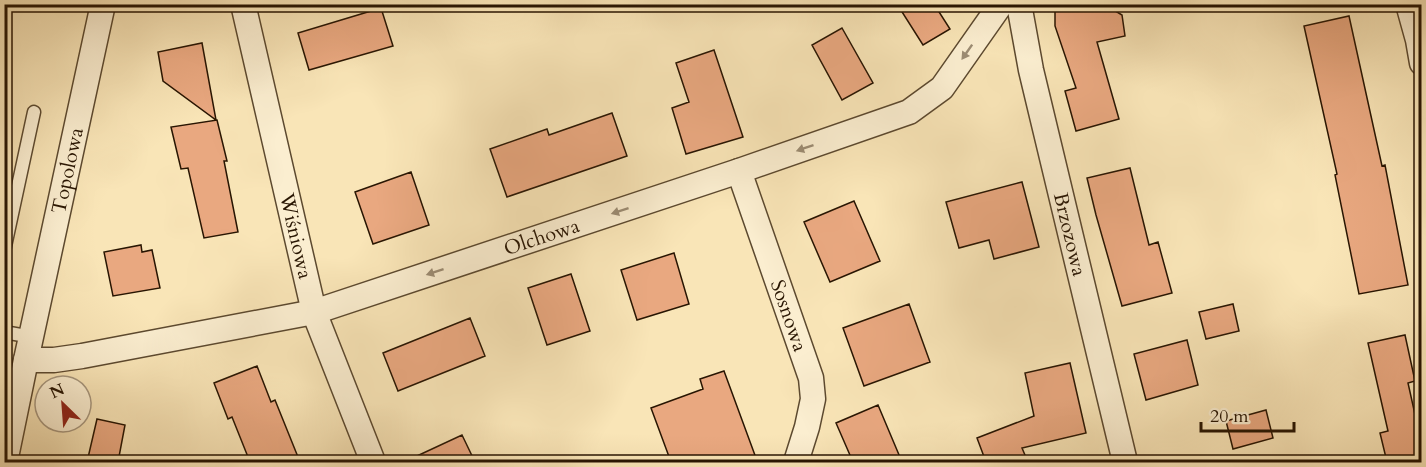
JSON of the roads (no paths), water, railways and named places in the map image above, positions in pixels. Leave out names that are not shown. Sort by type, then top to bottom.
[{"type":"street","name":"Topolowa","points":[[5,462],[103,4]]},
{"type":"street","name":"Wiśniowa","points":[[243,4],[314,312],[373,462]]},
{"type":"street","name":"Olchowa","points":[[29,349],[54,360],[314,312],[909,112],[942,88],[1001,4]]},
{"type":"street","name":"Brzozowa","points":[[1018,4],[1030,70],[1125,462]]},
{"type":"street","points":[[1407,4],[1420,47]]},
{"type":"street","name":"Sosnowa","points":[[739,171],[811,378],[813,399],[796,462]]},
{"type":"lane","points":[[4,252],[34,112]]},
{"type":"lane","points":[[4,332],[29,349]]}]
